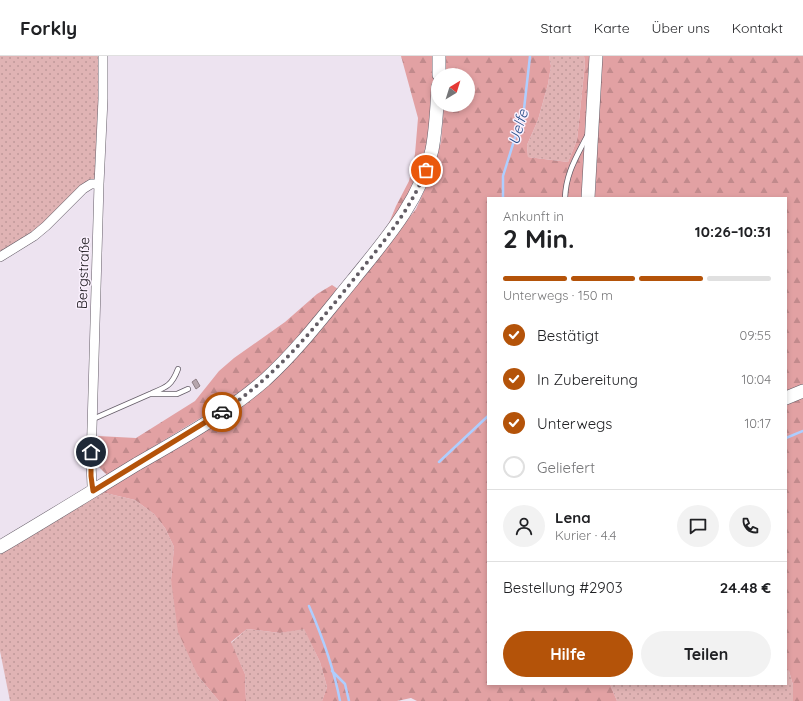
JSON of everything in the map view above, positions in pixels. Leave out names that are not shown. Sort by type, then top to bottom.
[{"type":"main road","points":[[439,68],[440,56]]},
{"type":"main road","points":[[588,197],[596,56]]},
{"type":"main road","points":[[0,547],[193,431],[232,406],[265,380],[300,344],[390,234],[406,211],[426,170],[432,150],[437,112]]},
{"type":"main road","points":[[787,398],[803,391]]},
{"type":"street","name":"Bergstraße","points":[[93,491],[91,476],[92,419],[103,99],[103,56]]},
{"type":"street","points":[[0,257],[34,236],[83,189],[91,184],[99,184]]},
{"type":"lane","points":[[565,197],[566,183],[571,169],[592,126]]},
{"type":"lane","points":[[92,419],[168,386],[174,379],[178,369]]},
{"type":"lane","points":[[150,394],[177,394],[188,388]]},
{"type":"shaded area","points":[[0,56],[101,56],[98,176],[85,185],[45,225],[0,256]]},
{"type":"shaded area","points":[[549,56],[584,56],[585,63],[577,140],[568,162],[528,157],[527,145],[538,120],[548,84],[551,66]]},
{"type":"shaded area","points":[[101,492],[135,500],[154,514],[165,528],[174,547],[171,580],[198,676],[219,701],[10,701],[0,651],[0,553]]},
{"type":"shaded area","points":[[304,628],[320,662],[327,687],[322,701],[246,701],[245,674],[231,643],[247,629],[280,633]]},
{"type":"shaded area","points":[[787,670],[789,671],[793,685],[793,701],[617,701],[610,685],[787,685]]},
{"type":"green space","points":[[401,56],[434,56],[434,68],[431,68],[432,121],[426,155],[417,179],[405,202],[384,235],[396,206],[409,181],[415,154],[418,118]]},
{"type":"green space","points":[[446,56],[549,56],[551,66],[548,84],[538,120],[527,145],[528,157],[568,162],[577,140],[585,63],[584,56],[596,56],[588,197],[487,197],[487,685],[610,685],[617,701],[417,701],[411,698],[397,701],[322,701],[327,687],[320,662],[304,629],[280,633],[247,629],[231,642],[245,674],[246,701],[219,701],[198,676],[178,632],[171,580],[174,547],[165,528],[154,514],[135,500],[101,492],[285,367],[305,348],[416,209],[430,178],[441,142],[443,112],[475,112],[475,68],[446,68]]},
{"type":"green space","points":[[602,56],[803,56],[803,389],[787,396],[787,197],[595,197],[598,111]]},
{"type":"green space","points":[[332,285],[338,289],[303,332],[263,374],[225,403],[107,475],[96,464],[98,436],[136,438],[195,401],[219,371],[234,358],[285,322],[317,294]]},
{"type":"green space","points":[[803,391],[803,701],[793,701],[793,685],[789,671],[787,670],[787,398]]},
{"type":"building","points":[[196,379],[200,386],[196,389],[192,382]]},
{"type":"waterway","name":"Uelfe","points":[[503,197],[503,176],[524,109],[530,56]]},
{"type":"waterway","points":[[439,462],[487,417]]},
{"type":"waterway","name":"Uelfe","points":[[787,438],[803,431]]},
{"type":"waterway","points":[[309,606],[327,653],[340,701]]},
{"type":"waterway","points":[[332,671],[345,684],[349,701]]},
{"type":"way so far","points":[[222,412],[274,372],[322,319],[395,227],[416,193],[426,170]]},
{"type":"route","points":[[91,452],[91,476],[93,491],[222,412]]}]
